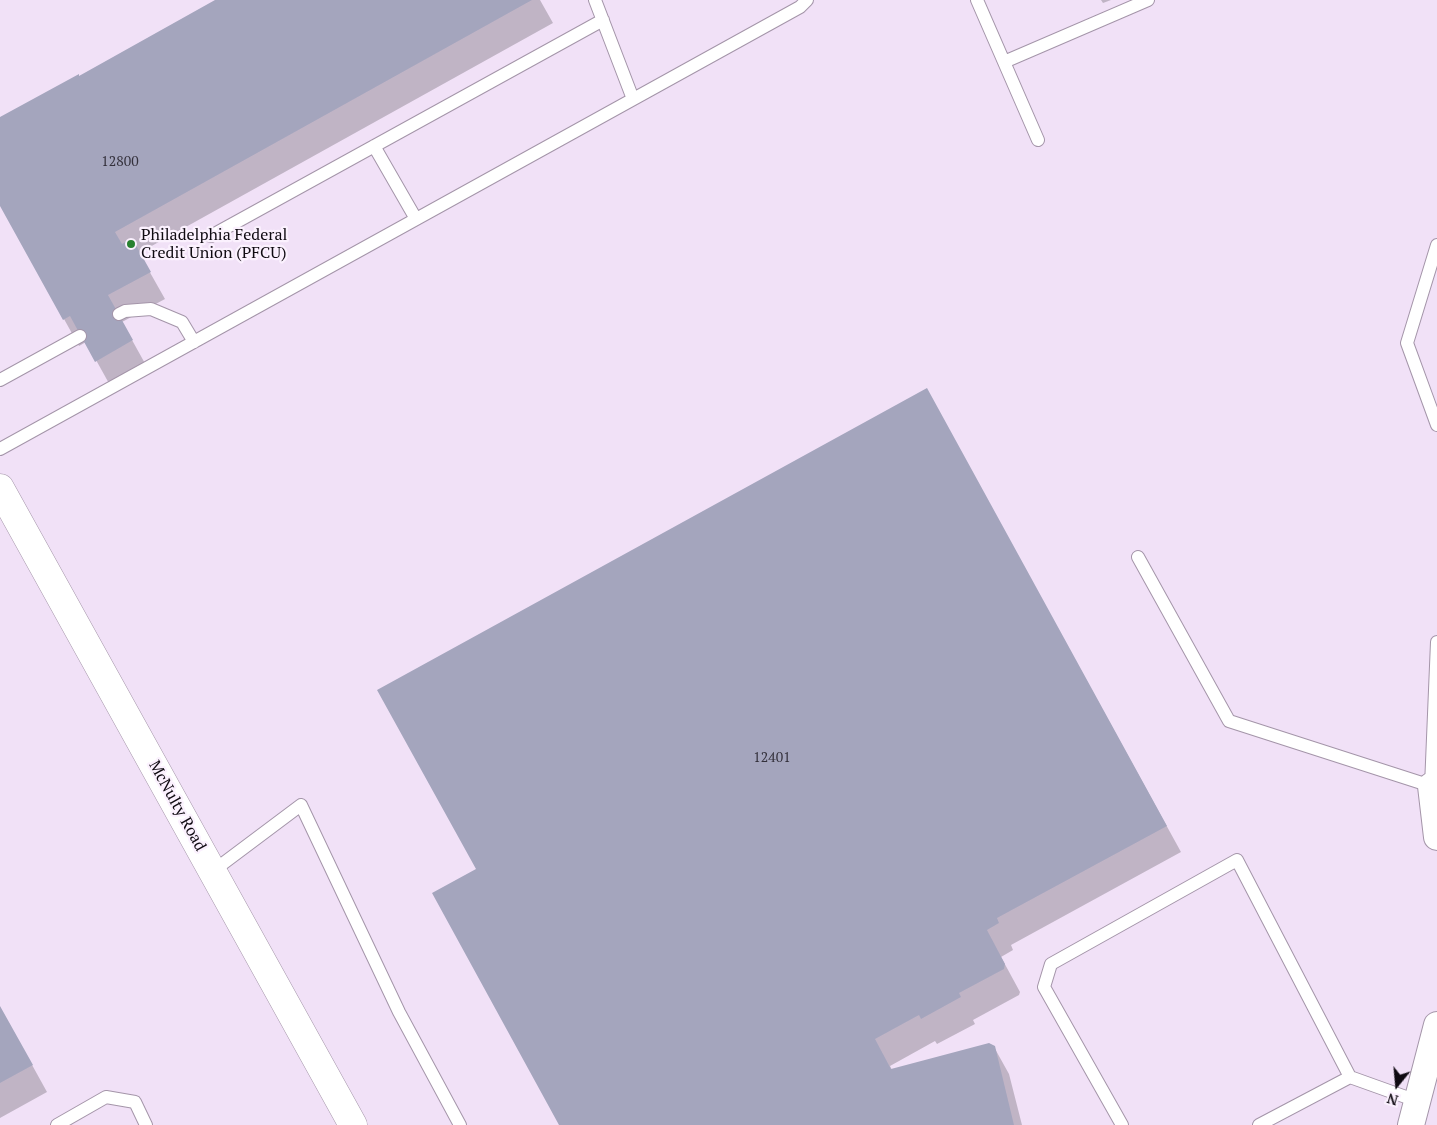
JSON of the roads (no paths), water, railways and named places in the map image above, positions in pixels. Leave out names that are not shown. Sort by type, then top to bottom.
[{"type":"street","name":"McNulty Road","points":[[0,488],[353,1125]]},
{"type":"street","points":[[1434,783],[1437,837]]},
{"type":"street","points":[[1414,1113],[1437,1025]]},
{"type":"lane","points":[[595,0],[633,99]]},
{"type":"lane","points":[[0,449],[800,7],[807,0]]},
{"type":"lane","points":[[977,0],[1038,140]]},
{"type":"lane","points":[[1004,62],[1148,0]]},
{"type":"lane","points":[[212,236],[603,20]]},
{"type":"lane","points":[[374,146],[416,219]]},
{"type":"lane","points":[[1437,245],[1407,343],[1437,425]]},
{"type":"lane","points":[[119,314],[125,311],[151,309],[182,322],[194,342]]},
{"type":"lane","points":[[0,380],[80,336]]},
{"type":"lane","points":[[1138,557],[1229,721],[1434,783],[1437,642]]},
{"type":"lane","points":[[212,871],[301,805],[399,1012],[460,1125]]},
{"type":"lane","points":[[1122,1125],[1044,987],[1051,964],[1237,860],[1350,1077],[1414,1113]]},
{"type":"lane","points":[[1258,1125],[1350,1077]]},
{"type":"lane","points":[[57,1125],[106,1097],[135,1102],[146,1125]]},
{"type":"place","name":"Philadelphia Federal Credit Union (PFCU)","points":[[131,244]]}]
